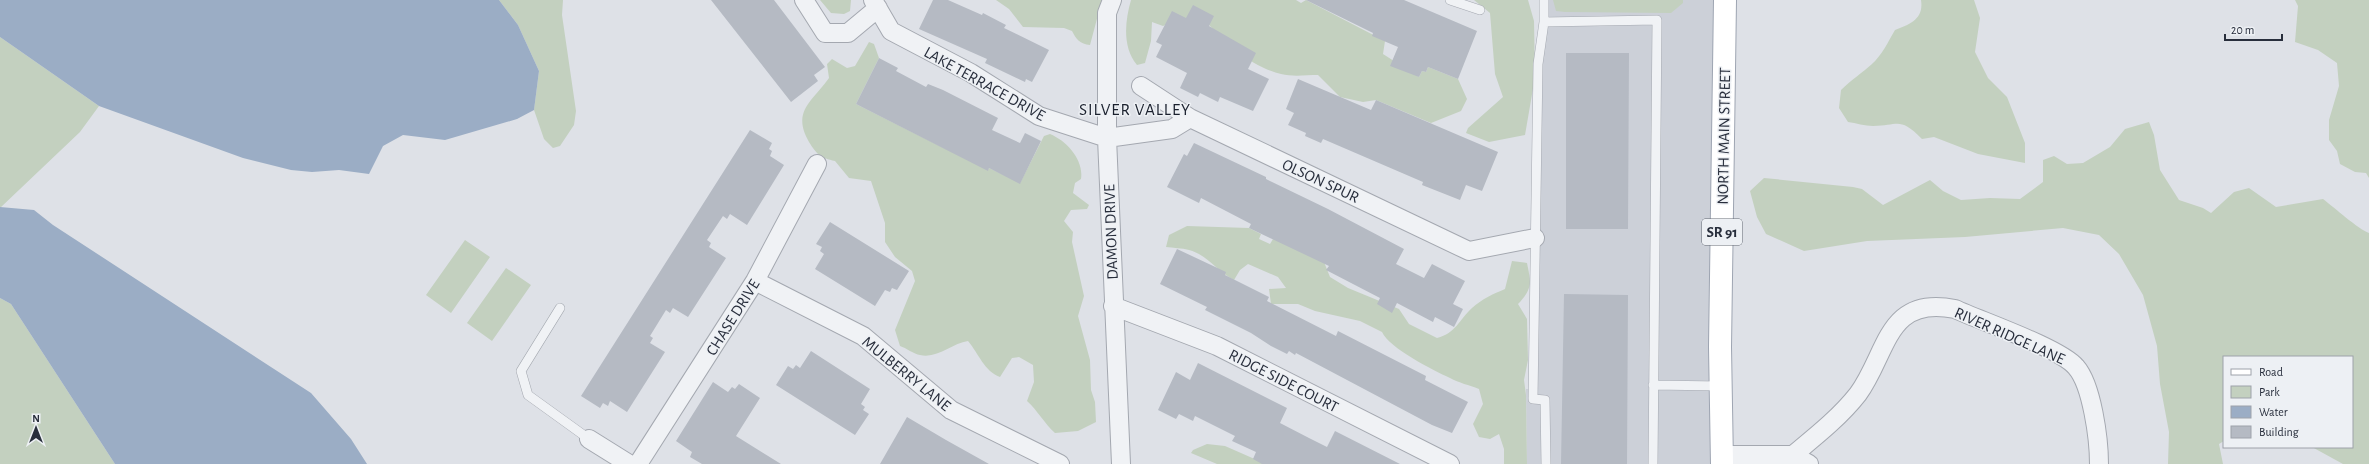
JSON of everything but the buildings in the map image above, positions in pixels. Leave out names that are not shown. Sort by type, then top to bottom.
[{"type":"main road","name":"NORTH MAIN STREET","points":[[1721,459],[1720,386],[1725,0]]},
{"type":"street","name":"LAKE TERRACE DRIVE","points":[[804,0],[825,33],[848,33],[875,4],[891,31],[971,73],[1039,116],[1107,138]]},
{"type":"street","name":"DAMON DRIVE","points":[[1112,0],[1107,13],[1107,138],[1113,306],[1121,464]]},
{"type":"street","name":"OLSON SPUR","points":[[1141,86],[1190,118],[1469,251],[1535,238]]},
{"type":"street","points":[[1107,138],[1172,128],[1190,118]]},
{"type":"street","name":"CHASE DRIVE","points":[[638,464],[755,281],[817,164]]},
{"type":"street","name":"MULBERRY LANE","points":[[755,281],[863,336],[951,410],[1060,464]]},
{"type":"street","name":"RIDGE SIDE COURT","points":[[1113,306],[1217,346],[1450,464]]},
{"type":"street","name":"RIVER RIDGE LANE","points":[[1721,459],[1801,460],[1859,392],[1886,339],[1904,316],[1915,310],[1940,306],[1955,310],[2053,351],[2076,366],[2087,388],[2095,429],[2098,464]]},
{"type":"street","points":[[589,438],[629,464]]},
{"type":"lane","points":[[1450,0],[1480,10]]},
{"type":"lane","points":[[1544,0],[1544,22],[1538,64],[1533,399],[1545,400],[1546,464]]},
{"type":"lane","points":[[1544,22],[1657,20],[1652,464]]},
{"type":"lane","points":[[560,308],[521,371],[528,396],[589,438]]},
{"type":"lane","points":[[1653,385],[1720,386]]},
{"type":"shaded area","points":[[1544,0],[1725,0],[1722,464],[1527,464],[1526,389],[1533,389]]},
{"type":"green space","points":[[499,0],[563,0],[562,15],[576,111],[574,125],[560,146],[553,148],[544,139],[534,110],[539,71],[518,25]]},
{"type":"green space","points":[[820,0],[851,0],[850,11],[844,14],[831,13]]},
{"type":"green space","points":[[996,0],[1102,0],[1090,45],[1081,42],[1072,31],[1064,28],[1023,27],[1009,9]]},
{"type":"green space","points":[[1131,0],[1296,0],[1301,3],[1306,0],[1385,41],[1383,54],[1419,77],[1422,71],[1426,72],[1428,67],[1458,79],[1467,99],[1461,111],[1431,123],[1376,100],[1363,102],[1340,97],[1318,75],[1286,75],[1270,71],[1260,66],[1231,46],[1206,22],[1177,20],[1163,26],[1152,22],[1151,41],[1145,63],[1137,65],[1129,50],[1126,34],[1127,16]]},
{"type":"green space","points":[[1474,0],[1528,0],[1534,21],[1535,77],[1525,135],[1489,142],[1466,133],[1468,128],[1503,97],[1495,74],[1490,13]]},
{"type":"green space","points":[[1553,0],[1683,0],[1683,3],[1671,13],[1565,12],[1556,11]]},
{"type":"green space","points":[[1921,0],[1974,0],[1980,18],[1975,52],[1988,78],[2007,97],[2025,143],[2025,163],[1978,154],[1934,137],[1922,139],[1908,127],[1899,124],[1870,126],[1848,122],[1839,108],[1841,90],[1879,57],[1895,30],[1915,20],[1920,12]]},
{"type":"green space","points":[[2295,0],[2369,0],[2369,178],[2366,173],[2355,172],[2340,164],[2337,151],[2329,140],[2329,120],[2339,86],[2337,63],[2318,50],[2295,42],[2298,6]]},
{"type":"green space","points":[[0,37],[99,106],[80,132],[0,208]]},
{"type":"green space","points":[[869,42],[874,44],[879,58],[856,104],[988,170],[989,168],[1020,183],[1044,136],[1050,134],[1062,141],[1077,158],[1080,165],[1081,179],[1075,183],[1073,193],[1089,205],[1087,209],[1071,210],[1064,221],[1073,232],[1072,242],[1084,296],[1078,316],[1090,360],[1091,390],[1095,402],[1096,422],[1078,431],[1055,433],[1027,401],[1034,382],[1033,365],[1019,357],[1012,358],[1000,377],[990,371],[968,341],[962,342],[939,353],[927,356],[918,354],[900,346],[895,330],[915,281],[912,271],[895,257],[885,242],[885,223],[871,181],[849,178],[835,161],[826,159],[814,150],[804,131],[802,122],[806,107],[829,78],[827,64],[832,59],[847,68],[855,66]]},
{"type":"green space","points":[[2149,122],[2154,135],[2160,170],[2179,200],[2203,208],[2211,213],[2234,192],[2249,188],[2276,207],[2323,199],[2353,223],[2369,233],[2369,464],[2343,464],[2314,448],[2353,448],[2353,356],[2223,356],[2223,442],[2219,444],[2223,464],[2168,464],[2169,432],[2160,384],[2157,346],[2143,295],[2119,254],[2099,235],[2063,228],[1965,237],[1867,241],[1804,251],[1766,234],[1757,217],[1750,191],[1764,178],[1853,187],[1862,189],[1883,205],[1930,180],[1943,191],[1961,200],[1990,198],[2020,199],[2043,182],[2043,160],[2054,156],[2067,164],[2083,163],[2110,147],[2125,129]]},
{"type":"green space","points":[[1187,226],[1249,228],[1261,234],[1259,239],[1270,244],[1273,239],[1320,252],[1330,277],[1348,288],[1399,309],[1409,324],[1437,338],[1449,333],[1472,308],[1480,302],[1505,289],[1512,261],[1527,263],[1530,285],[1526,294],[1518,304],[1527,319],[1528,360],[1524,380],[1526,395],[1527,464],[1504,464],[1504,449],[1499,434],[1490,439],[1479,437],[1473,424],[1483,404],[1479,389],[1453,380],[1423,364],[1393,345],[1382,332],[1360,321],[1315,311],[1298,304],[1271,304],[1269,289],[1286,288],[1278,277],[1248,264],[1240,270],[1234,280],[1195,252],[1166,247],[1169,235]]},
{"type":"green space","points":[[465,240],[490,257],[451,313],[426,295]]},
{"type":"green space","points":[[506,268],[531,285],[492,341],[467,323]]},
{"type":"green space","points":[[0,298],[11,304],[115,464],[0,464]]},
{"type":"green space","points":[[1207,444],[1225,446],[1266,464],[1217,464],[1191,453],[1193,450]]},
{"type":"water","points":[[0,0],[499,0],[518,25],[539,71],[534,110],[517,119],[445,140],[403,135],[383,146],[369,174],[339,170],[312,172],[291,170],[243,158],[99,106],[0,37]]},
{"type":"water","points":[[0,207],[34,210],[53,225],[311,393],[351,439],[367,464],[115,464],[11,304],[0,298]]},
{"type":"district","name":"SILVER VALLEY","points":[[1135,109]]}]
